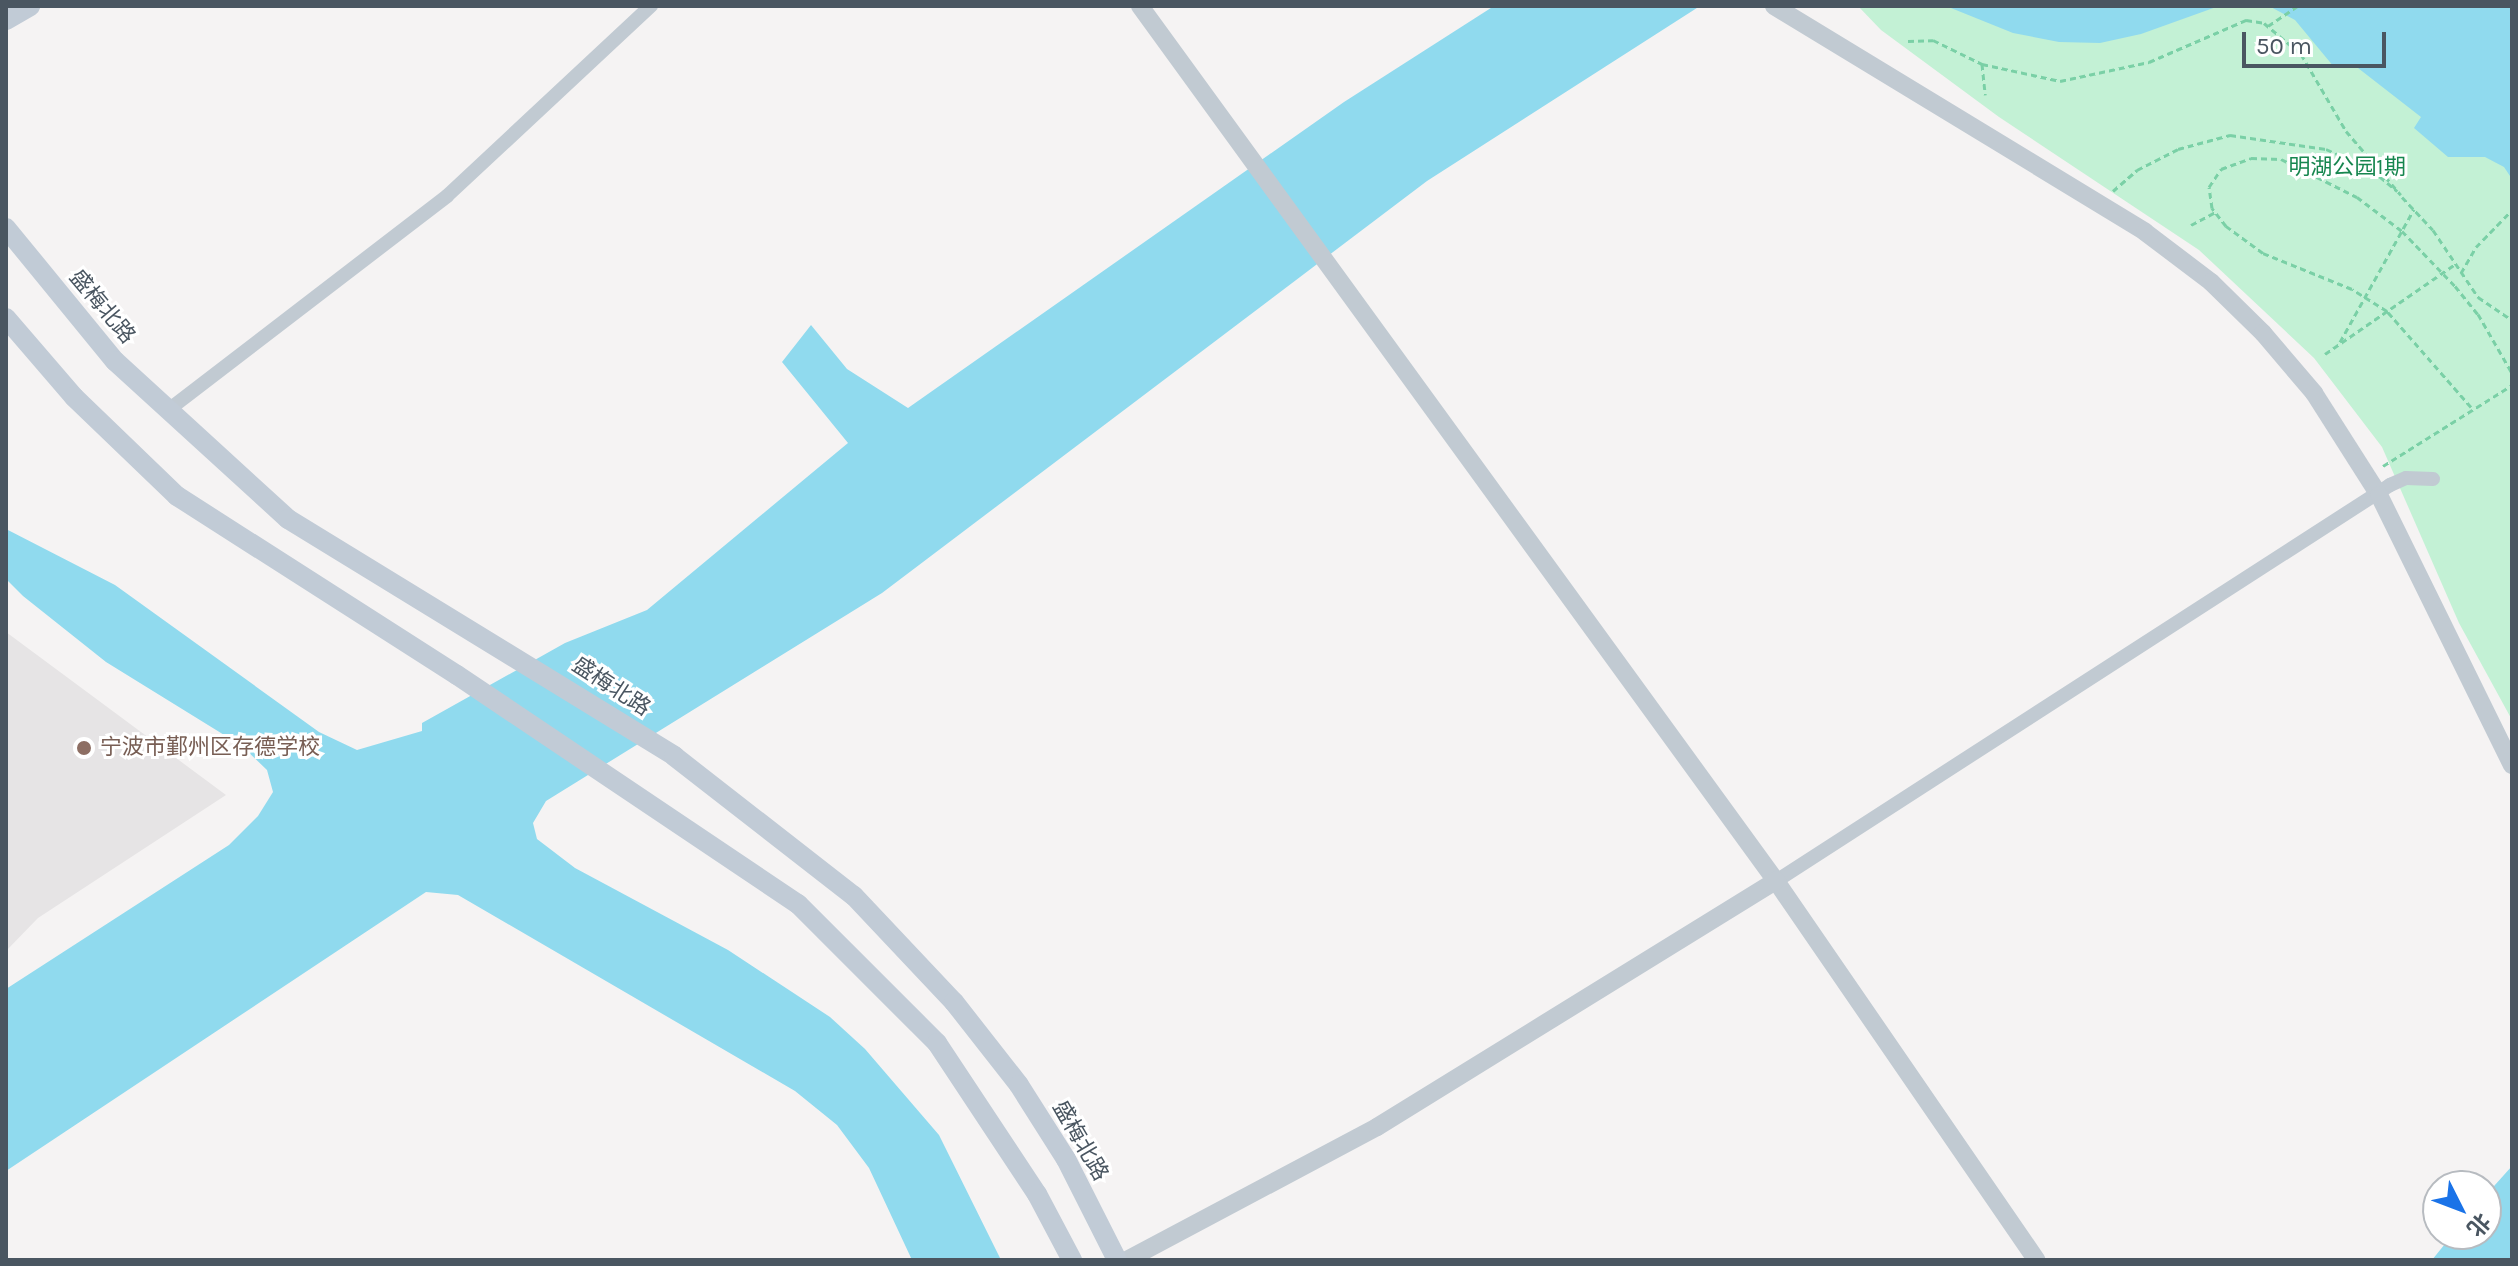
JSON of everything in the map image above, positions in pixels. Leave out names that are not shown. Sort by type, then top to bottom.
[{"type":"main road","points":[[6,20],[30,6]]},
{"type":"main road","name":"盛梅北路","points":[[6,228],[115,361],[288,519],[505,648],[674,756],[854,896],[954,1002],[1019,1085],[1066,1159],[1117,1260]]},
{"type":"main road","points":[[6,318],[74,397],[177,496],[457,675],[798,904],[937,1043],[1037,1194],[1072,1260]]},
{"type":"street","points":[[167,411],[447,196],[651,6]]},
{"type":"street","points":[[1140,6],[1776,881],[2036,1260]]},
{"type":"street","points":[[1779,11],[2098,204],[2211,282],[2263,333],[2314,393],[2379,495],[2512,765]]},
{"type":"street","points":[[1127,1260],[1377,1127],[1776,881],[2406,478],[2433,479]]},
{"type":"path","points":[[2268,26],[2298,6]]},
{"type":"path","points":[[1908,41],[1933,40],[1982,64],[2060,81],[2149,62],[2246,20],[2268,26],[2301,54],[2346,131],[2414,209],[2478,297],[2512,320]]},
{"type":"path","points":[[1982,64],[1985,95]]},
{"type":"path","points":[[2098,204],[2137,170],[2178,149],[2230,135],[2283,139],[2326,149],[2372,170],[2401,195]]},
{"type":"path","points":[[2471,407],[2387,311],[2366,296],[2263,253],[2215,212],[2209,187],[2221,169],[2251,158],[2281,159],[2357,197],[2402,231],[2442,273],[2478,314],[2512,373]]},
{"type":"path","points":[[2338,345],[2414,209]]},
{"type":"path","points":[[2461,273],[2494,225],[2512,210]]},
{"type":"path","points":[[2191,225],[2215,212]]},
{"type":"path","points":[[2325,354],[2455,264]]},
{"type":"path","points":[[2367,476],[2471,407],[2512,385]]},
{"type":"shaded area","name":"宁波市鄞州区存德学校","points":[[6,632],[226,795],[38,918],[6,951]]},
{"type":"green space","name":"明湖公园1期","points":[[1858,6],[2512,6],[2512,720],[2459,623],[2382,447],[2314,358],[2199,250],[1999,117],[1881,30]]},
{"type":"water","points":[[1494,6],[1700,6],[1427,181],[882,593],[546,801],[533,823],[537,839],[575,868],[728,950],[830,1017],[865,1049],[939,1135],[1001,1260],[912,1260],[869,1168],[837,1125],[795,1091],[458,895],[426,892],[6,1171],[6,989],[229,845],[258,816],[273,792],[267,770],[242,746],[106,662],[23,596],[6,579],[6,529],[115,585],[319,732],[357,750],[422,731],[422,723],[565,643],[647,610],[848,443],[782,362],[811,325],[847,369],[908,408],[1344,102]]},
{"type":"water","points":[[1946,6],[2219,6],[2141,34],[2100,43],[2059,42],[2013,33]]},
{"type":"water","points":[[2269,6],[2512,6],[2512,179],[2504,167],[2485,157],[2448,157],[2414,128],[2421,117],[2358,68],[2334,67],[2295,20]]},
{"type":"water","points":[[2512,1166],[2512,1260],[2432,1260],[2440,1250],[2502,1250],[2502,1177]]},
{"type":"place","name":"宁波市鄞州区存德学校","points":[[84,748]]}]
